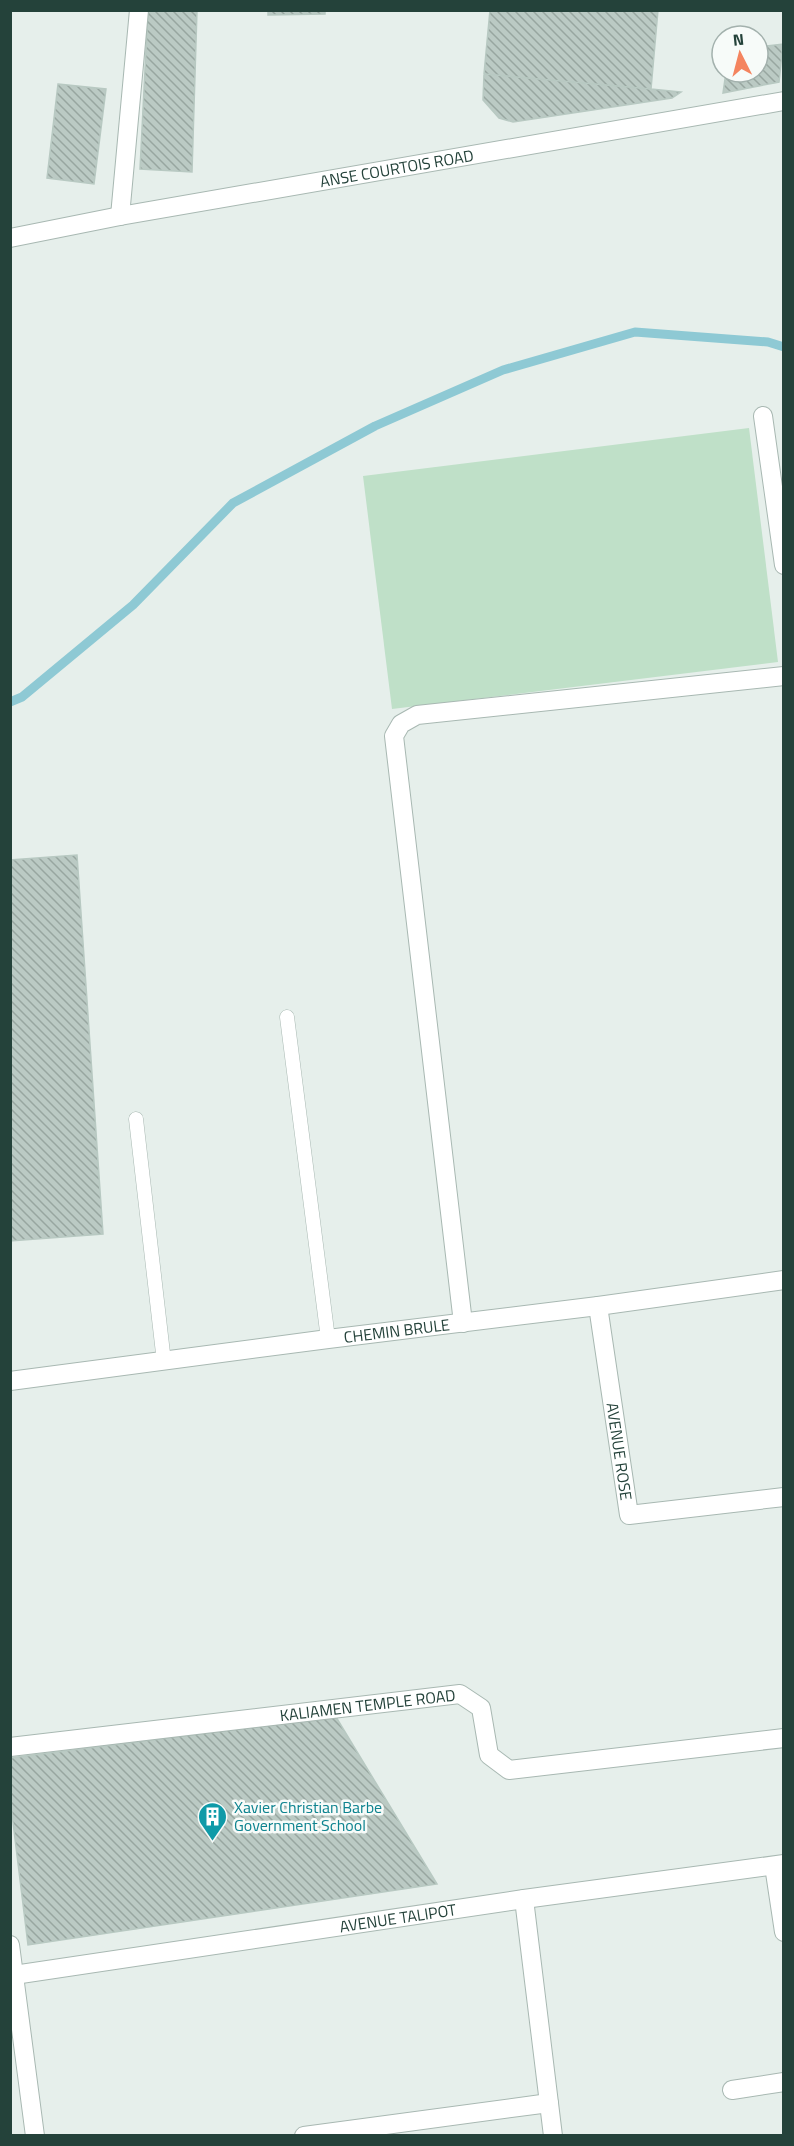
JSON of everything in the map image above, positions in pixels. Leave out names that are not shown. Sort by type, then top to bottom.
[{"type":"street","points":[[120,216],[139,10]]},
{"type":"street","name":"ANSE COURTOIS ROAD","points":[[10,238],[120,216],[783,101]]},
{"type":"street","points":[[763,416],[783,565]]},
{"type":"street","points":[[463,1323],[394,736],[401,724],[417,715],[783,676]]},
{"type":"street","name":"CHEMIN BRULE","points":[[10,1381],[598,1306],[783,1280]]},
{"type":"street","name":"AVENUE ROSE","points":[[598,1306],[629,1515],[783,1497]]},
{"type":"street","name":"KALIAMEN TEMPLE ROAD","points":[[10,1747],[460,1694],[481,1708],[489,1755],[509,1770],[783,1738]]},
{"type":"street","points":[[779,1865],[783,1932]]},
{"type":"street","name":"AVENUE TALIPOT","points":[[14,1975],[524,1899],[779,1865]]},
{"type":"street","points":[[524,1899],[553,2136]]},
{"type":"street","points":[[10,1945],[32,2135]]},
{"type":"street","points":[[732,2090],[783,2082]]},
{"type":"street","points":[[304,2136],[549,2103]]},
{"type":"lane","points":[[287,1017],[328,1339]]},
{"type":"lane","points":[[136,1119],[164,1362]]},
{"type":"green space","points":[[749,428],[778,662],[392,709],[363,476]]},
{"type":"building","points":[[148,10],[197,10],[192,172],[140,169]]},
{"type":"building","points":[[268,10],[325,10],[325,14],[268,15]]},
{"type":"building","points":[[490,10],[658,10],[651,89],[484,74]]},
{"type":"building","points":[[783,44],[779,82],[770,84],[770,46]]},
{"type":"building","points":[[484,74],[681,92],[672,98],[513,122],[499,118],[483,100]]},
{"type":"building","points":[[58,84],[106,89],[94,184],[47,178]]},
{"type":"building","points":[[724,84],[769,84],[723,93]]},
{"type":"building","points":[[77,855],[103,1234],[10,1241],[10,860]]},
{"type":"building","name":"Xavier Christian Barbe Government School","points":[[336,1717],[437,1884],[28,1945],[10,1798],[10,1758]]},
{"type":"waterway","points":[[10,702],[22,697],[133,605],[233,503],[375,426],[503,370],[635,332],[768,342],[784,347]]},
{"type":"place","name":"Xavier Christian Barbe Government School","points":[[213,1842]]}]
